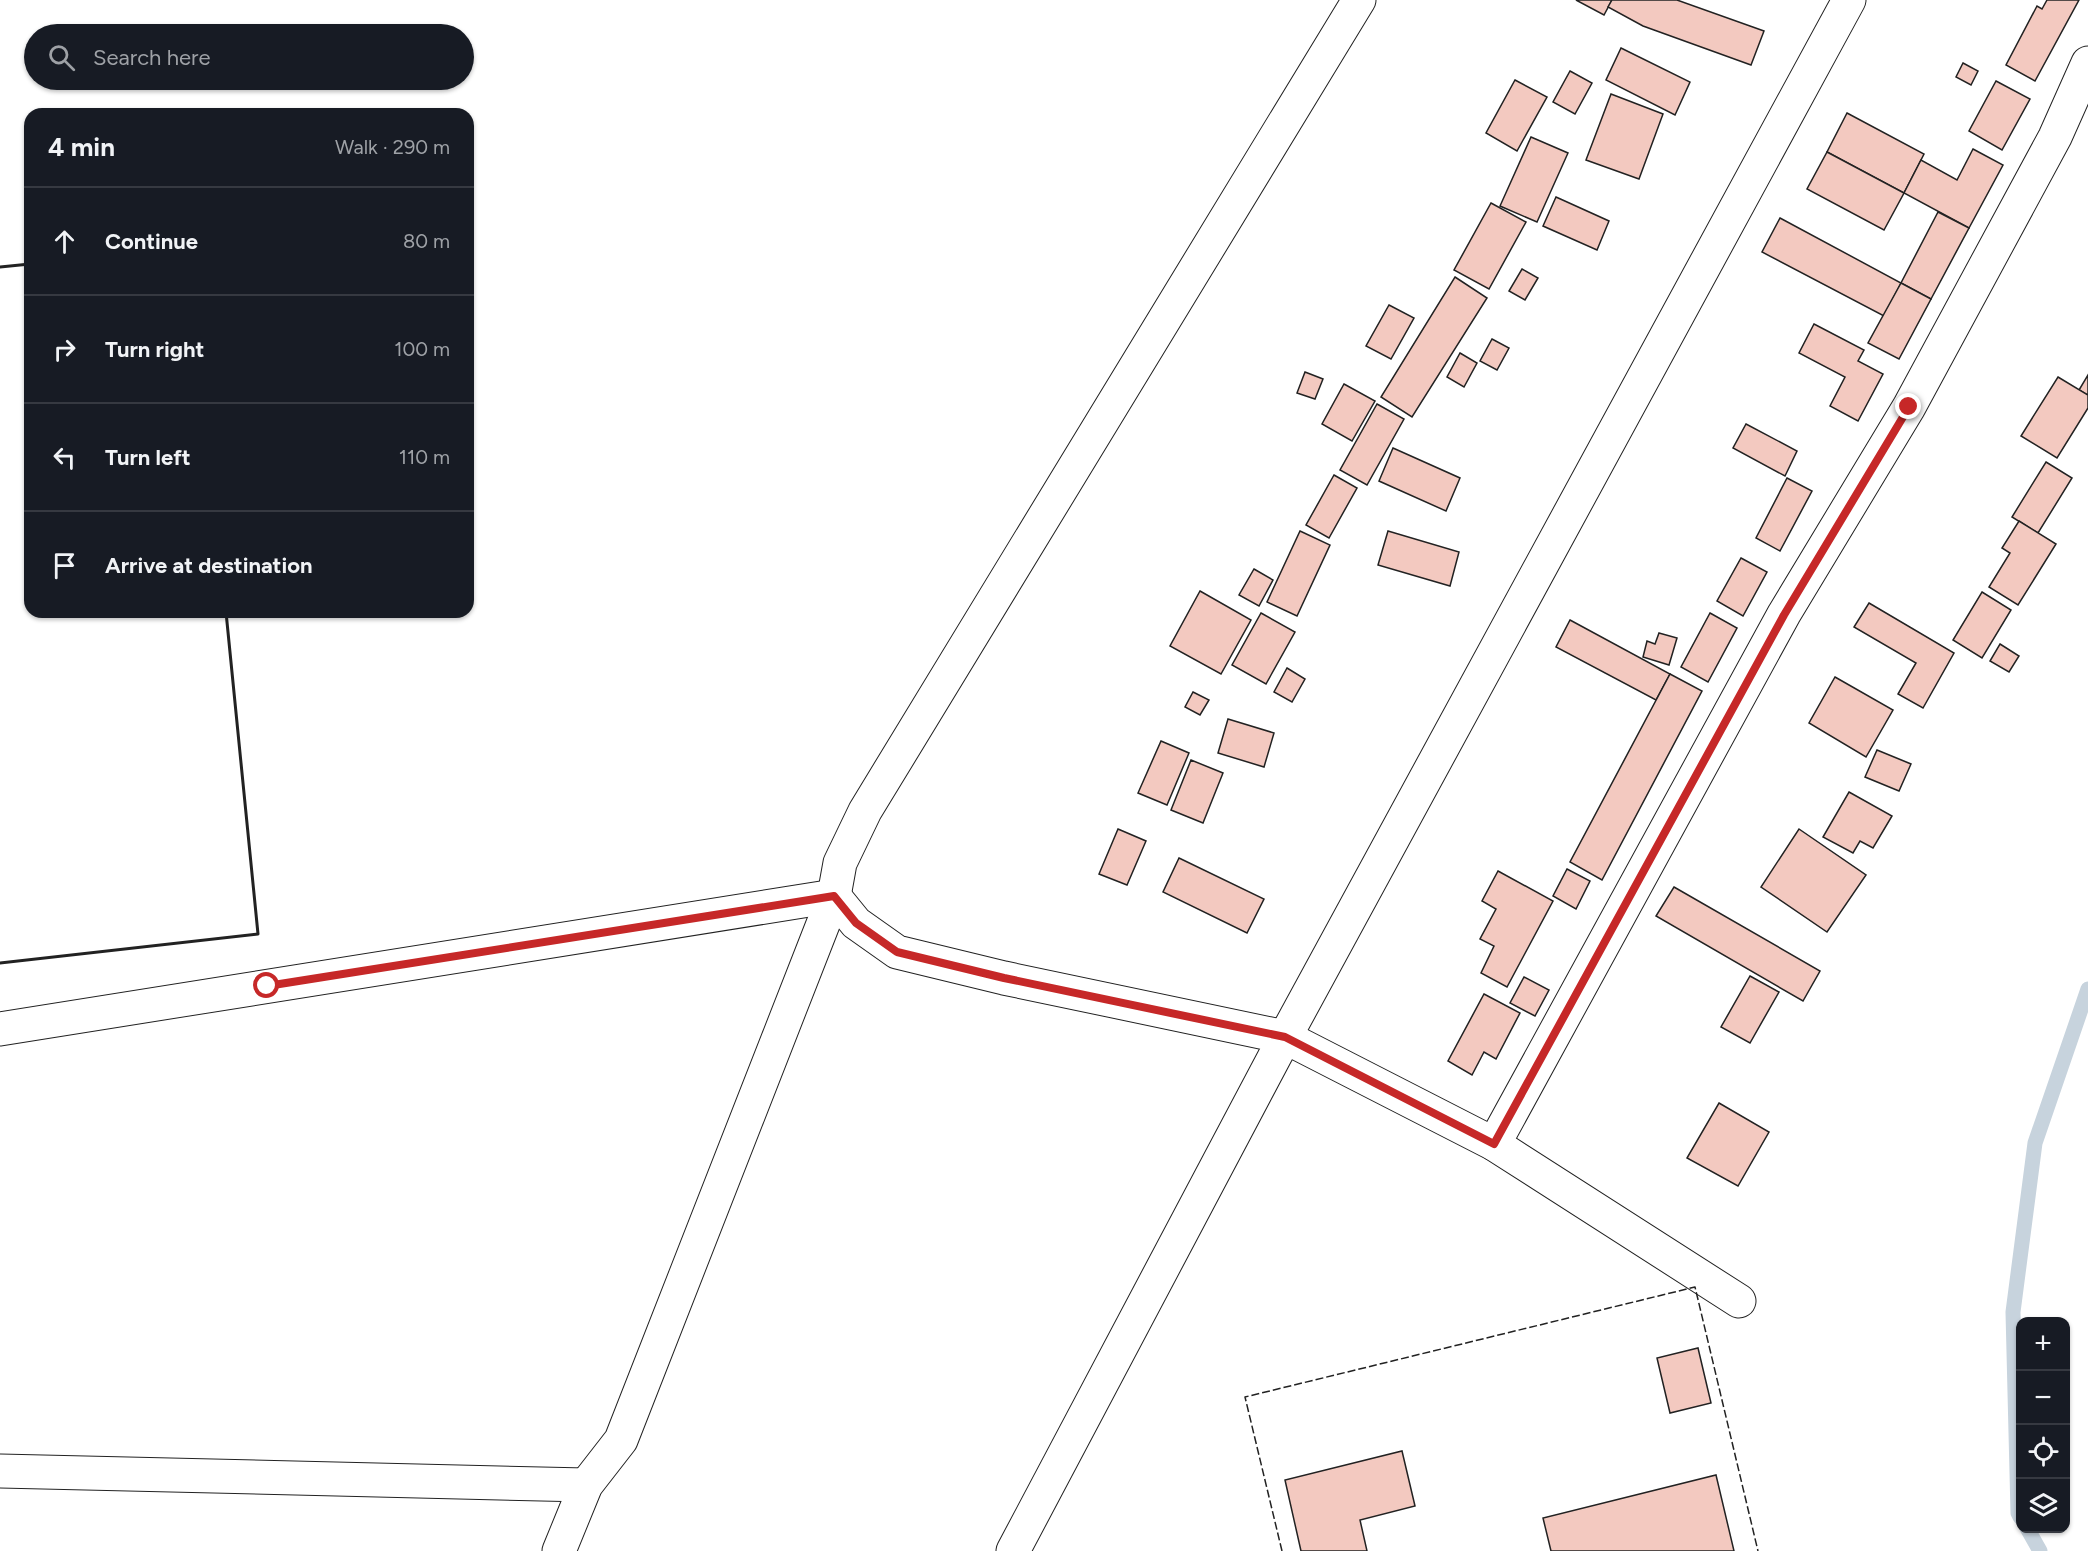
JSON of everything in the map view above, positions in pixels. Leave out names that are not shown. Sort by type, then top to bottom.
[{"type":"street","points":[[559,1551],[586,1485],[621,1440],[834,896],[840,863],[865,811],[1359,0]]},
{"type":"street","points":[[1013,1551],[1285,1037],[1850,0]]},
{"type":"street","points":[[1494,1144],[1784,615],[1909,407],[2055,136],[2088,63]]},
{"type":"street","points":[[0,1029],[834,896]]},
{"type":"street","points":[[834,896],[856,923],[897,952],[1004,978],[1285,1037],[1494,1144],[1739,1301]]},
{"type":"street","points":[[0,1471],[586,1485]]},
{"type":"building","points":[[1576,0],[1612,0],[1604,15]]},
{"type":"building","points":[[1612,0],[1677,0],[1764,31],[1751,65],[1643,26],[1608,7]]},
{"type":"building","points":[[2047,0],[2079,0],[2035,81],[2006,65],[2037,6],[2042,9]]},
{"type":"building","points":[[1621,48],[1690,82],[1675,115],[1606,80]]},
{"type":"building","points":[[1963,63],[1978,71],[1971,85],[1956,77]]},
{"type":"building","points":[[1570,71],[1592,83],[1575,114],[1553,102]]},
{"type":"building","points":[[1515,80],[1547,97],[1517,151],[1486,133]]},
{"type":"building","points":[[1996,81],[2030,99],[2002,150],[1969,131]]},
{"type":"building","points":[[1611,94],[1663,114],[1639,179],[1586,160]]},
{"type":"building","points":[[1847,113],[1924,154],[1904,193],[1827,152]]},
{"type":"building","points":[[1531,137],[1568,153],[1537,222],[1500,206]]},
{"type":"building","points":[[1973,149],[2003,165],[1969,228],[1904,193],[1921,160],[1957,180]]},
{"type":"building","points":[[1827,152],[1904,193],[1884,230],[1807,189]]},
{"type":"building","points":[[1556,197],[1609,221],[1597,250],[1543,226]]},
{"type":"building","points":[[1491,203],[1526,222],[1489,289],[1454,270]]},
{"type":"building","points":[[1938,212],[1969,228],[1931,299],[1901,283]]},
{"type":"building","points":[[1780,218],[1901,283],[1884,316],[1762,252]]},
{"type":"building","points":[[1522,269],[1538,278],[1525,300],[1509,291]]},
{"type":"building","points":[[1455,277],[1487,298],[1412,417],[1381,397]]},
{"type":"building","points":[[1901,283],[1931,299],[1899,359],[1868,343]]},
{"type":"building","points":[[1389,305],[1414,318],[1391,359],[1366,346]]},
{"type":"building","points":[[1814,324],[1864,350],[1858,361],[1883,374],[1858,421],[1830,406],[1845,377],[1799,353]]},
{"type":"building","points":[[1492,339],[1509,348],[1497,370],[1480,361]]},
{"type":"building","points":[[1460,353],[1477,363],[1464,387],[1447,377]]},
{"type":"building","points":[[1305,372],[1323,379],[1315,399],[1297,393]]},
{"type":"building","points":[[2088,375],[2088,395],[2079,390]]},
{"type":"building","points":[[2058,377],[2088,395],[2088,408],[2057,458],[2021,436]]},
{"type":"building","points":[[1344,384],[1375,401],[1352,441],[1322,424]]},
{"type":"building","points":[[1377,404],[1404,419],[1367,485],[1340,470]]},
{"type":"building","points":[[1746,424],[1797,451],[1785,476],[1733,448]]},
{"type":"building","points":[[1393,448],[1460,478],[1446,511],[1379,481]]},
{"type":"building","points":[[2046,462],[2072,478],[2038,533],[2012,517]]},
{"type":"building","points":[[1334,475],[1357,488],[1329,538],[1306,525]]},
{"type":"building","points":[[1787,478],[1812,491],[1780,551],[1756,538]]},
{"type":"building","points":[[2019,521],[2056,544],[2018,605],[1989,587],[2010,553],[2002,548]]},
{"type":"building","points":[[1300,531],[1330,545],[1297,616],[1267,602]]},
{"type":"building","points":[[1388,531],[1459,552],[1450,586],[1378,565]]},
{"type":"building","points":[[1741,558],[1767,572],[1743,616],[1717,601]]},
{"type":"building","points":[[1254,569],[1273,580],[1259,606],[1239,595]]},
{"type":"building","points":[[1200,591],[1251,620],[1221,674],[1170,646]]},
{"type":"building","points":[[1982,592],[2011,610],[1982,658],[1953,640]]},
{"type":"building","points":[[1869,603],[1954,653],[1923,708],[1898,694],[1916,663],[1854,627]]},
{"type":"building","points":[[1261,613],[1295,632],[1266,684],[1232,665]]},
{"type":"building","points":[[1710,613],[1737,628],[1708,682],[1681,667]]},
{"type":"building","points":[[1570,620],[1670,674],[1656,700],[1556,647]]},
{"type":"building","points":[[1659,633],[1677,638],[1669,665],[1643,657],[1647,641],[1655,644]]},
{"type":"building","points":[[2000,644],[2019,656],[2009,672],[1990,661]]},
{"type":"building","points":[[1287,668],[1305,679],[1292,702],[1274,692]]},
{"type":"building","points":[[1670,674],[1702,691],[1602,880],[1570,862]]},
{"type":"building","points":[[1835,677],[1893,710],[1866,757],[1809,723]]},
{"type":"building","points":[[1193,692],[1209,700],[1200,715],[1185,707]]},
{"type":"building","points":[[1228,719],[1274,733],[1264,767],[1218,753]]},
{"type":"building","points":[[1161,741],[1189,753],[1167,805],[1138,793]]},
{"type":"building","points":[[1877,750],[1911,764],[1899,791],[1865,777]]},
{"type":"building","points":[[1191,760],[1223,773],[1203,823],[1171,810]]},
{"type":"building","points":[[1849,792],[1892,816],[1873,848],[1860,841],[1853,853],[1823,837]]},
{"type":"building","points":[[1118,829],[1146,841],[1127,885],[1099,874]]},
{"type":"building","points":[[1799,829],[1866,875],[1827,932],[1761,887]]},
{"type":"building","points":[[1179,858],[1264,899],[1247,933],[1163,892]]},
{"type":"building","points":[[1567,869],[1590,881],[1576,909],[1553,896]]},
{"type":"building","points":[[1498,871],[1553,901],[1507,987],[1481,973],[1494,946],[1480,939],[1496,909],[1482,901]]},
{"type":"building","points":[[1674,887],[1820,971],[1803,1001],[1656,916]]},
{"type":"building","points":[[1750,976],[1779,992],[1750,1043],[1721,1027]]},
{"type":"building","points":[[1524,977],[1549,990],[1535,1016],[1510,1003]]},
{"type":"building","points":[[1484,994],[1520,1013],[1496,1059],[1484,1052],[1472,1075],[1448,1061]]},
{"type":"building","points":[[1719,1103],[1769,1132],[1738,1186],[1687,1158]]},
{"type":"building","points":[[1698,1348],[1711,1403],[1670,1413],[1657,1358]]},
{"type":"building","points":[[1402,1451],[1415,1506],[1360,1520],[1367,1551],[1301,1551],[1285,1480]]},
{"type":"building","points":[[1716,1475],[1734,1551],[1551,1551],[1543,1518]]},
{"type":"waterway","points":[[2017,1479],[2013,1312],[2035,1143],[2088,989]]},
{"type":"waterway","points":[[2030,1533],[2040,1551]]},
{"type":"fence","points":[[1282,1551],[1245,1397],[1695,1287],[1758,1551]]},
{"type":"wall","points":[[0,267],[24,265]]},
{"type":"wall","points":[[0,963],[258,934],[227,618]]},
{"type":"route","points":[[267,986],[834,896],[856,923],[897,952],[1004,978],[1285,1037],[1494,1144],[1784,615],[1909,407]]}]
